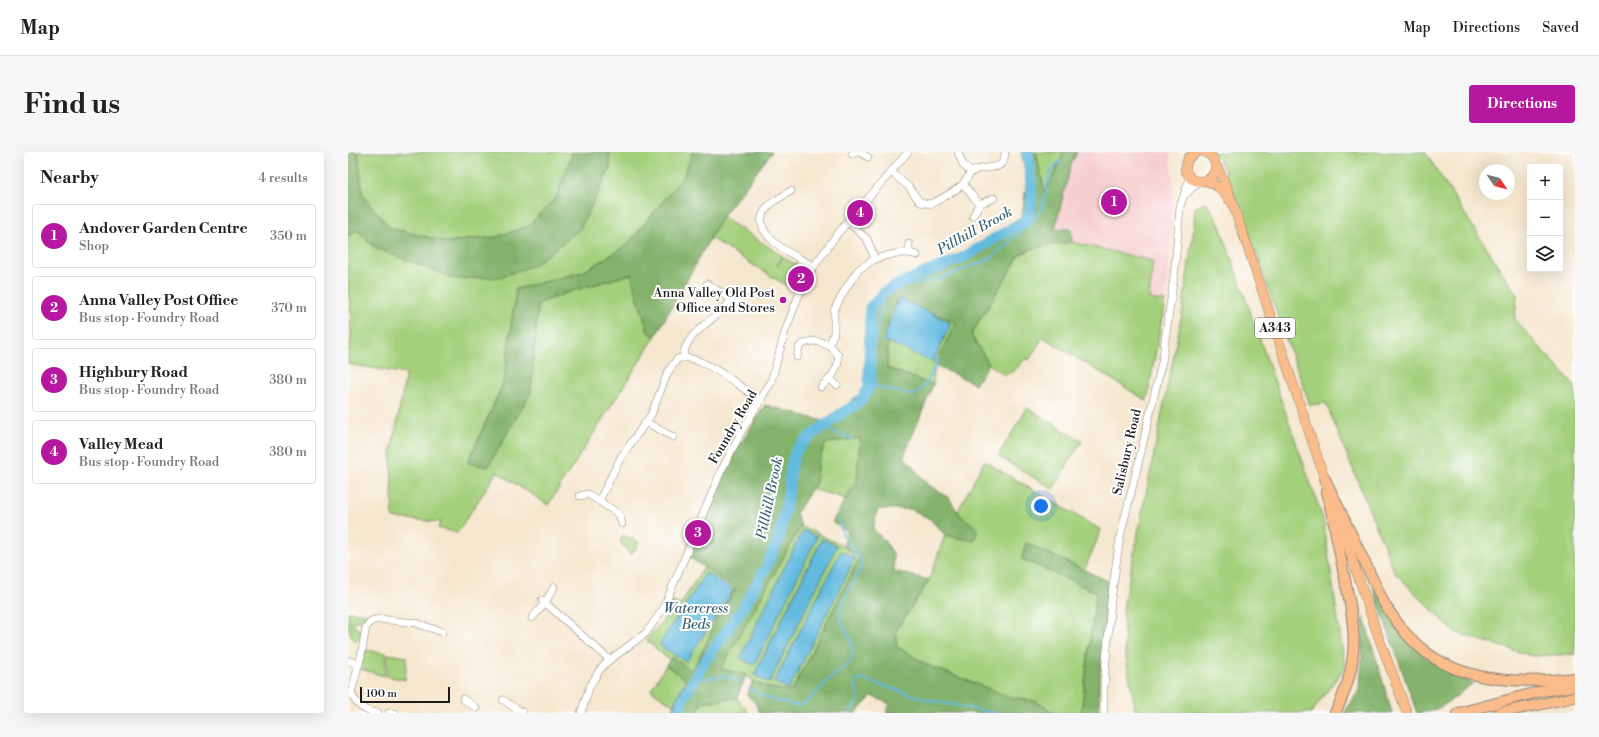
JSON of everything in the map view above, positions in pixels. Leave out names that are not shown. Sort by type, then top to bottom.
[{"type":"highway","points":[[1325,479],[1357,548],[1386,605],[1397,623],[1412,640],[1427,653],[1443,663],[1466,674],[1524,681],[1575,678]]},
{"type":"highway","points":[[1325,479],[1351,603],[1354,640],[1351,670],[1342,700],[1335,713]]},
{"type":"highway","points":[[1458,713],[1515,698],[1575,686]]},
{"type":"highway","points":[[1499,713],[1545,702],[1575,697]]},
{"type":"main road","points":[[1196,152],[1188,155],[1185,166],[1188,176],[1196,182],[1203,182],[1212,177],[1214,173],[1216,165],[1212,156],[1204,152]]},
{"type":"main road","name":"A343","points":[[1216,165],[1227,187],[1376,630],[1406,710]]},
{"type":"main road","name":"A343","points":[[1203,182],[1211,183],[1220,187],[1234,208]]},
{"type":"street","name":"Foundry Road","points":[[581,713],[593,681],[599,671],[610,660],[646,633],[659,616],[671,594],[722,469],[744,427],[771,382],[782,340],[798,297],[814,266],[848,222],[908,152]]},
{"type":"street","points":[[958,152],[963,165],[971,172]]},
{"type":"street","points":[[856,153],[868,158]]},
{"type":"street","points":[[891,172],[909,187],[917,199],[923,204],[931,204],[937,202],[963,184],[971,172],[980,168],[995,168],[1001,164],[1007,156]]},
{"type":"street","name":"Salisbury Road","points":[[1104,713],[1104,686],[1111,600],[1120,537],[1162,362],[1174,277],[1180,207],[1188,183],[1188,176]]},
{"type":"street","points":[[1183,198],[1192,187],[1203,182]]},
{"type":"street","points":[[963,184],[979,204]]},
{"type":"street","points":[[791,191],[781,193],[764,212],[761,220],[762,227],[775,243],[786,251],[814,266]]},
{"type":"street","points":[[973,216],[979,204],[994,198]]},
{"type":"street","points":[[848,222],[867,239],[875,259]]},
{"type":"street","points":[[909,244],[909,252]]},
{"type":"street","points":[[829,345],[834,333],[834,310],[858,270],[875,259],[898,253],[909,252],[917,255]]},
{"type":"street","points":[[707,284],[738,303],[745,292],[758,296]]},
{"type":"street","points":[[683,358],[688,342],[728,307],[732,299]]},
{"type":"street","points":[[797,357],[798,344],[808,342],[829,345],[836,351],[839,359],[835,372],[821,387]]},
{"type":"street","points":[[599,501],[617,473],[625,451],[646,422],[657,402],[668,372],[677,359],[683,358],[718,370],[747,392],[761,400]]},
{"type":"street","points":[[830,378],[837,385]]},
{"type":"street","points":[[646,422],[664,436],[673,437]]},
{"type":"street","points":[[580,496],[588,494],[619,514],[622,524]]},
{"type":"street","points":[[532,618],[554,587]]},
{"type":"street","points":[[543,602],[610,660]]},
{"type":"street","points":[[378,713],[364,709],[351,693],[359,664],[366,627],[375,619],[416,623],[442,632]]},
{"type":"street","points":[[348,661],[359,664]]},
{"type":"street","points":[[463,699],[475,708]]},
{"type":"street","points":[[503,700],[523,713]]},
{"type":"street","points":[[389,713],[395,713]]},
{"type":"shaded area","points":[[1077,152],[1170,152],[1174,187],[1168,279],[1165,301],[1149,299],[1153,261],[1072,242],[1071,229],[1055,228],[1071,165]]},
{"type":"green space","points":[[348,152],[358,152],[363,196],[390,228],[447,242],[496,237],[528,226],[556,198],[573,152],[609,152],[610,169],[580,229],[534,265],[500,277],[456,279],[375,248],[358,230],[348,236]]},
{"type":"green space","points":[[358,152],[573,152],[556,198],[528,226],[496,237],[446,242],[390,228],[363,196]]},
{"type":"green space","points":[[609,152],[693,152],[683,177],[627,245],[583,272],[516,289],[504,381],[468,462],[531,392],[538,304],[569,292],[631,274],[648,332],[655,337],[548,505],[497,472],[457,533],[438,528],[441,522],[393,518],[391,453],[406,374],[348,364],[351,339],[350,304],[348,292],[348,236],[358,230],[375,248],[456,279],[610,170]]},
{"type":"green space","points":[[693,152],[772,152],[722,217],[655,337],[648,332],[631,274],[569,292],[538,304],[531,392],[488,467],[468,463],[504,381],[516,289],[583,272],[627,245],[683,177]]},
{"type":"green space","points":[[1021,152],[1036,152],[1045,193],[1064,152],[1077,152],[1071,165],[1055,228],[1071,229],[1072,242],[1037,247],[1020,254],[971,335],[989,364],[975,384],[935,365],[956,322],[897,300],[888,318],[887,368],[933,385],[904,456],[927,484],[949,498],[959,514],[978,529],[974,541],[945,535],[930,519],[911,509],[878,509],[873,529],[883,539],[893,553],[894,571],[929,580],[896,631],[896,646],[927,665],[1010,697],[1035,701],[1054,713],[886,713],[890,704],[872,696],[856,713],[760,713],[755,703],[747,695],[753,681],[769,688],[792,691],[860,557],[843,546],[848,532],[832,522],[857,480],[860,438],[826,443],[817,464],[816,482],[796,514],[801,526],[721,669],[746,675],[737,698],[702,702],[697,713],[670,713],[686,680],[666,665],[672,657],[691,670],[697,662],[709,638],[715,621],[736,589],[689,557],[728,464],[765,405],[827,422],[865,389],[868,308],[886,291],[959,256],[1022,216],[1027,179]]},
{"type":"green space","points":[[1036,152],[1064,152],[1045,194]]},
{"type":"green space","points":[[1211,152],[1425,152],[1517,295],[1515,320],[1575,386],[1575,654],[1532,656],[1454,632],[1395,573],[1326,403],[1310,405],[1230,183],[1219,159]]},
{"type":"green space","points":[[1206,202],[1219,223],[1323,519],[1345,667],[1311,713],[1136,713],[1125,653],[1123,608],[1182,314],[1195,208]]},
{"type":"green space","points":[[722,217],[783,256],[777,266],[783,257],[802,268],[792,289],[710,238]]},
{"type":"green space","points":[[1072,242],[1153,261],[1149,299],[1165,301],[1147,401],[1043,337],[1029,360],[1026,358],[1015,370],[1005,375],[989,364],[971,335],[1020,254],[1037,247]]},
{"type":"green space","points":[[897,300],[956,322],[935,365],[933,385],[887,368],[888,318]]},
{"type":"green space","points":[[1027,408],[1082,441],[1053,489],[998,456]]},
{"type":"green space","points":[[861,438],[857,480],[846,499],[812,489],[816,482],[817,464],[826,443]]},
{"type":"green space","points":[[984,461],[1101,530],[1084,571],[1026,544],[1022,558],[1096,592],[1081,713],[1054,713],[1035,701],[1010,697],[927,665],[896,646],[896,631],[929,580],[945,535],[974,541],[958,511]]},
{"type":"green space","points":[[801,526],[843,546],[860,557],[792,691],[769,688],[753,681],[746,675],[720,669]],"holes":[[[822,539],[837,546],[754,675]]]},
{"type":"green space","points":[[623,535],[630,539],[632,538],[639,543],[631,555],[620,542]]},
{"type":"green space","points":[[1026,543],[1108,581],[1099,688],[1100,713],[1081,713],[1096,592],[1022,559]]},
{"type":"green space","name":"Watercress Beds","points":[[704,567],[736,588],[715,621],[709,638],[691,671],[672,657],[669,660],[646,640],[664,619],[671,601],[680,605]]},
{"type":"green space","points":[[1373,588],[1425,657],[1473,683],[1440,707],[1417,713]]},
{"type":"green space","points":[[348,612],[366,614],[364,620],[354,621],[353,623],[354,626],[361,631],[357,641],[354,640],[350,634]]},
{"type":"green space","points":[[1364,617],[1392,713],[1344,713],[1360,689]]},
{"type":"green space","points":[[365,650],[386,653],[384,676],[360,669]]},
{"type":"green space","points":[[388,654],[407,657],[405,680],[386,676]]},
{"type":"green space","points":[[666,665],[686,680],[673,705],[651,690]]},
{"type":"green space","points":[[737,698],[748,713],[697,713],[702,702]]},
{"type":"water","points":[[899,298],[951,323],[933,362],[883,340]]},
{"type":"water","name":"Watercress Beds","points":[[803,530],[817,537],[754,665],[740,658]]},
{"type":"water","points":[[822,539],[837,546],[769,683],[754,675]]},
{"type":"water","points":[[841,551],[855,558],[789,689],[774,682]]},
{"type":"water","name":"Watercress Beds","points":[[706,573],[733,590],[686,662],[659,645]]},
{"type":"waterway","name":"Pillhill Brook","points":[[678,713],[682,700],[703,664],[743,608],[766,567],[778,541],[788,496],[791,466],[796,450],[809,437],[857,404],[869,387],[870,308],[886,291],[905,281],[962,258],[1026,220],[1031,206],[1032,196],[1027,152]]},
{"type":"waterway","points":[[876,387],[874,345],[883,299],[893,289],[934,281],[990,259],[1032,222],[1038,214],[1043,205],[1051,172],[1060,161]]},
{"type":"waterway","points":[[869,387],[876,387],[912,395],[921,390],[925,385],[940,356]]},
{"type":"waterway","points":[[822,428],[852,439]]},
{"type":"waterway","points":[[749,688],[760,695],[773,700],[799,706],[812,697],[830,678],[845,667],[850,661],[853,650],[851,640],[842,623],[840,613],[843,602],[858,574],[862,562],[843,535],[838,519]]},
{"type":"waterway","points":[[694,680],[725,676],[741,682]]},
{"type":"waterway","points":[[850,712],[859,699],[855,684],[857,681],[862,679],[929,700],[995,713]]},
{"type":"place","name":"Andover Garden Centre","points":[[1114,202]]},
{"type":"place","name":"Valley Mead","points":[[860,213]]},
{"type":"place","name":"Anna Valley Post Office","points":[[801,279]]},
{"type":"place","name":"Anna Valley Old Post Office and Stores","points":[[783,300]]},
{"type":"place","name":"Highbury Road","points":[[698,533]]}]
